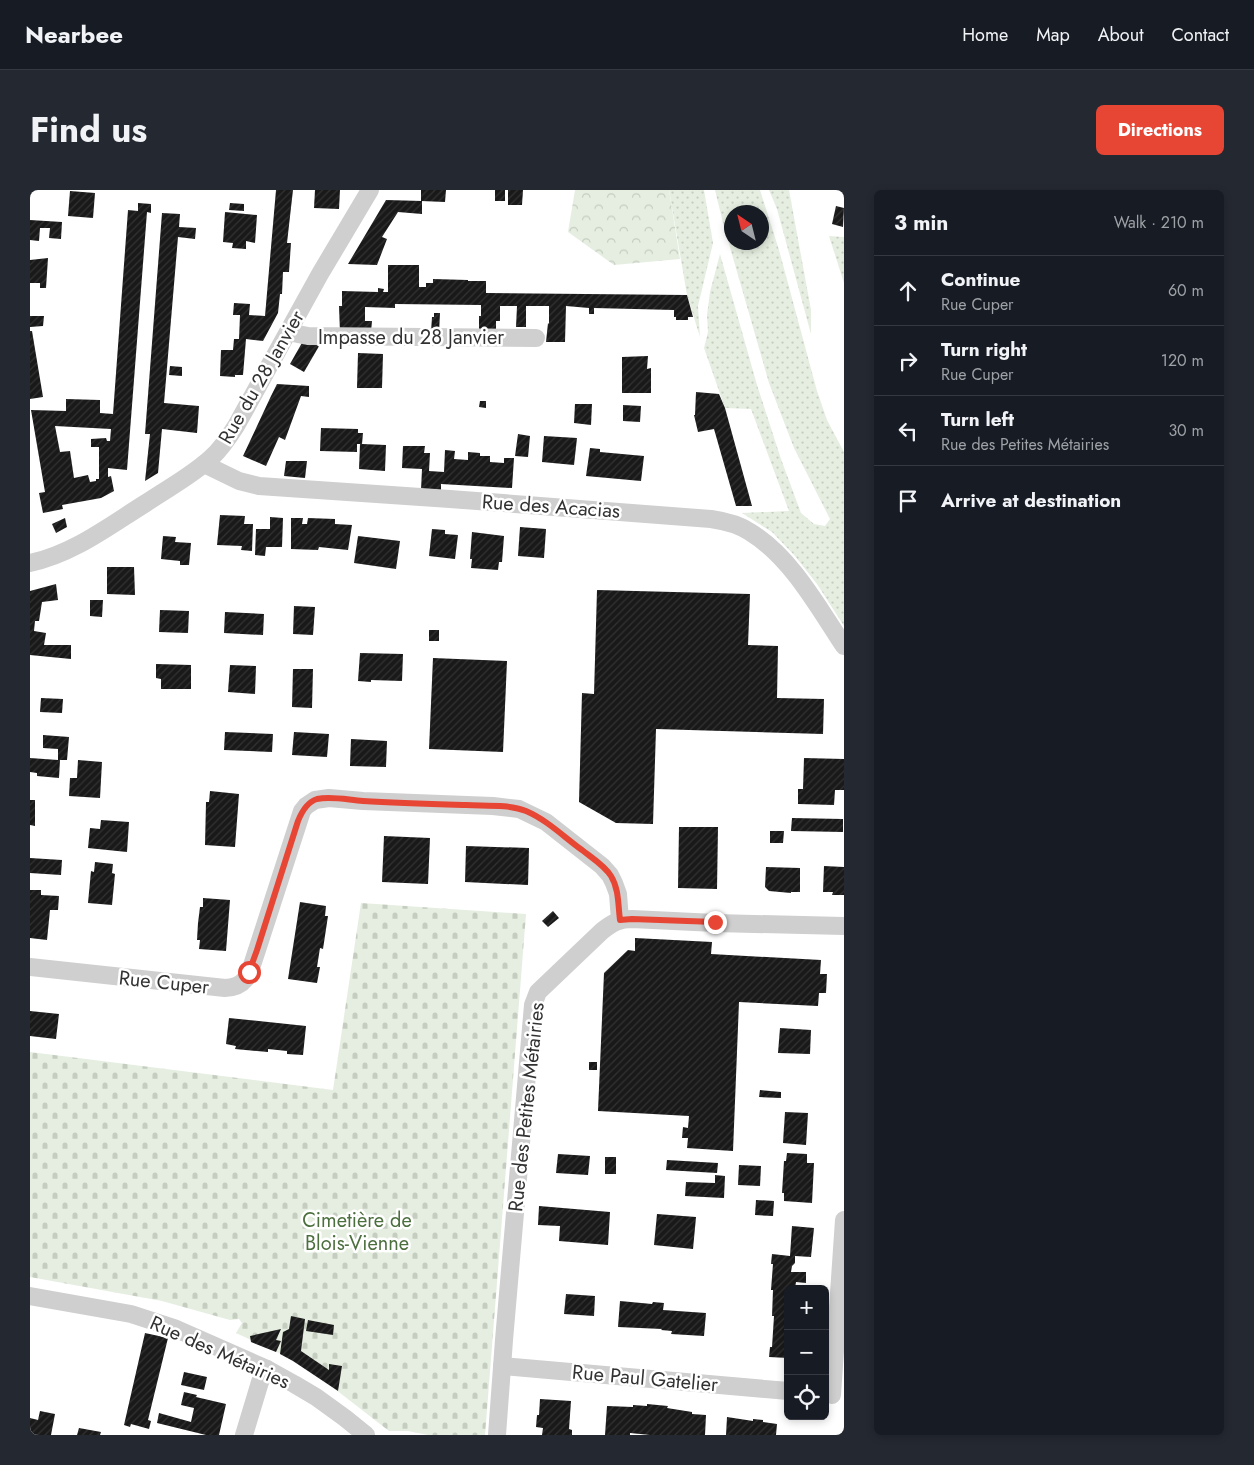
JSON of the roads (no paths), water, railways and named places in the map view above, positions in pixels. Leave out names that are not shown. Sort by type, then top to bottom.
[{"type":"street","name":"Rue du 28 Janvier","points":[[30,563],[72,548],[180,481],[204,464],[219,450],[236,426],[320,274],[370,190]]},
{"type":"street","name":"Impasse du 28 Janvier","points":[[288,332],[308,336],[536,338]]},
{"type":"street","name":"Rue des Acacias","points":[[204,464],[239,482],[259,486],[711,518],[730,522],[750,531],[766,543],[787,564],[809,592],[844,646]]},
{"type":"street","name":"Rue Cuper","points":[[30,967],[225,988],[235,988],[241,985],[246,980],[257,950],[302,811],[314,800],[329,798],[493,806],[519,809],[527,812],[546,822],[602,866],[610,875],[618,894],[620,920]]},
{"type":"street","points":[[620,920],[844,926]]},
{"type":"street","name":"Rue des Petites Métairies","points":[[497,1435],[534,998],[544,985],[610,924],[620,920]]},
{"type":"street","points":[[834,1395],[844,1220]]},
{"type":"street","name":"Rue des Métairies","points":[[30,1296],[131,1314],[174,1328],[267,1369],[316,1397],[366,1435]]},
{"type":"street","name":"Rue Paul Gatelier","points":[[502,1366],[784,1391]]},
{"type":"street","points":[[244,1435],[260,1382],[267,1369]]},
{"type":"park label","name":"Cimetière de Blois-Vienne","points":[[357,1232]]}]
